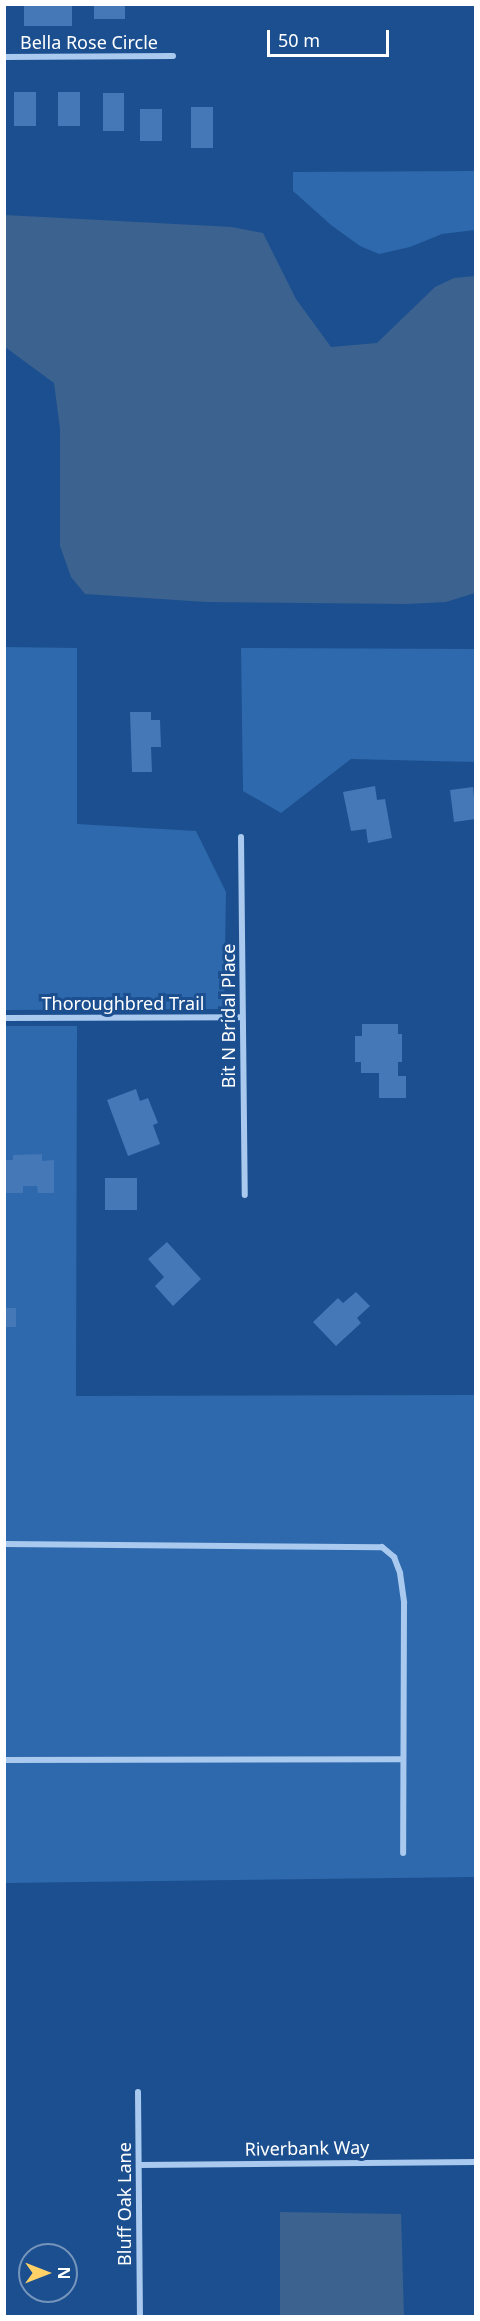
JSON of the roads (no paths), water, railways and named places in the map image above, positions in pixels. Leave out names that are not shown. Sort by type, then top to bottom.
[{"type":"street","name":"Bella Rose Circle","points":[[4,57],[173,56]]},
{"type":"street","name":"Bit N Bridal Place","points":[[241,837],[241,1017],[245,1195]]},
{"type":"street","name":"Thoroughbred Trail","points":[[4,1018],[241,1017]]},
{"type":"street","points":[[4,1544],[382,1547],[394,1557],[400,1573],[404,1604],[403,1852]]},
{"type":"street","points":[[4,1760],[403,1759]]},
{"type":"street","name":"Bluff Oak Lane","points":[[138,2092],[140,2316]]},
{"type":"street","name":"Riverbank Way","points":[[139,2165],[476,2162]]}]
